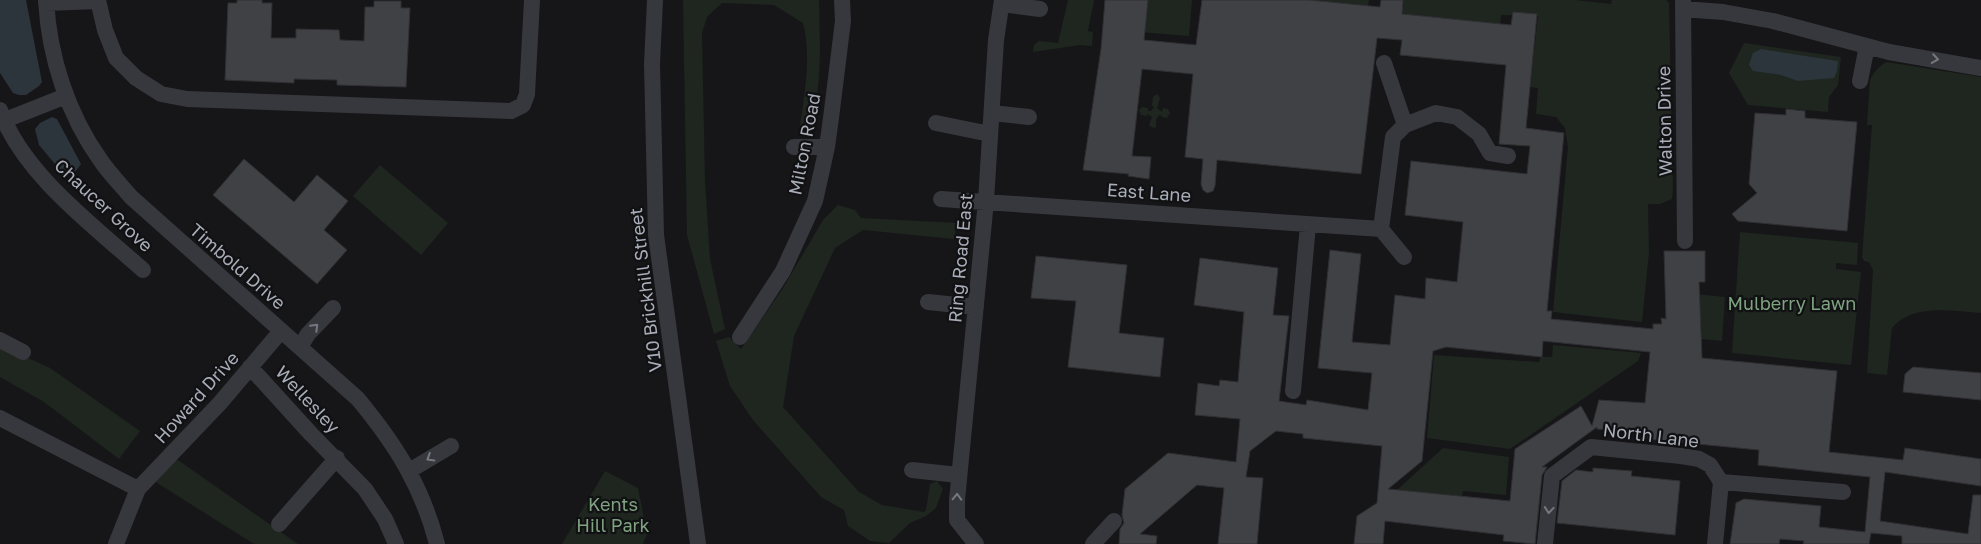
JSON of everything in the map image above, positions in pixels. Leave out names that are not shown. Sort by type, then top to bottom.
[{"type":"street","points":[[46,2],[98,1],[105,30],[116,58],[136,78],[161,94],[187,99],[511,111],[523,105],[527,94],[532,0]]},
{"type":"street","name":"V10 Brickhill Street","points":[[656,0],[652,64],[656,235],[698,544]]},
{"type":"street","name":"Milton Road","points":[[740,337],[783,271],[817,195],[827,147],[843,21],[842,0]]},
{"type":"street","name":"Timbold Drive","points":[[46,2],[53,51],[70,108],[101,161],[131,197],[358,399],[385,432],[409,471],[430,515],[436,544]]},
{"type":"street","points":[[1002,2],[1040,9]]},
{"type":"street","name":"Ring Road East","points":[[976,544],[957,520],[958,475],[986,201],[996,40],[1002,2]]},
{"type":"street","points":[[1683,4],[1773,21],[1889,52],[1981,68]]},
{"type":"street","name":"Walton Drive","points":[[1683,4],[1685,242]]},
{"type":"street","points":[[1860,81],[1867,46]]},
{"type":"street","points":[[1384,63],[1405,125]]},
{"type":"street","points":[[1,118],[66,96]]},
{"type":"street","points":[[992,113],[1029,116]]},
{"type":"street","points":[[1404,257],[1381,229],[1393,137],[1405,125],[1436,113],[1456,116],[1479,134],[1490,153],[1508,156]]},
{"type":"street","name":"Chaucer Grove","points":[[1,118],[11,137],[52,188],[143,270]]},
{"type":"street","points":[[936,124],[990,134]]},
{"type":"street","points":[[794,147],[827,147]]},
{"type":"street","name":"East Lane","points":[[942,199],[1381,229]]},
{"type":"street","points":[[1292,391],[1308,225]]},
{"type":"street","points":[[928,302],[976,308]]},
{"type":"street","points":[[300,348],[308,334],[333,308]]},
{"type":"street","name":"Howard Drive","points":[[116,544],[138,489],[220,404],[281,331]]},
{"type":"street","points":[[0,340],[23,352]]},
{"type":"street","name":"Wellesley","points":[[250,367],[311,434],[365,489],[385,519],[396,544]]},
{"type":"street","points":[[0,418],[138,489]]},
{"type":"street","points":[[409,471],[452,446]]},
{"type":"street","name":"North Lane","points":[[1545,544],[1552,476],[1591,447],[1699,459],[1710,465],[1721,482]]},
{"type":"street","name":"Wellesley","points":[[279,524],[336,458]]},
{"type":"street","points":[[912,470],[958,475]]},
{"type":"street","points":[[1715,544],[1721,482],[1843,492]]},
{"type":"street","points":[[1093,544],[1114,521]]},
{"type":"green space","points":[[683,0],[819,0],[820,52],[818,86],[816,104],[807,137],[802,136],[799,132],[807,64],[806,36],[803,23],[774,5],[722,3],[707,17],[702,33],[705,182],[710,259],[725,329],[714,334],[687,235]]},
{"type":"green space","points":[[1068,0],[1094,0],[1088,31],[1093,32],[1092,46],[1080,45],[1033,52],[1034,45],[1039,41],[1058,43]]},
{"type":"green space","points":[[1143,0],[1192,0],[1189,36],[1139,32]]},
{"type":"green space","points":[[1256,0],[1369,0],[1367,10]]},
{"type":"green space","points":[[1396,0],[1575,0],[1611,4],[1612,0],[1666,0],[1669,3],[1673,191],[1672,199],[1660,204],[1648,204],[1649,252],[1642,322],[1553,312],[1568,147],[1565,128],[1556,117],[1536,114],[1538,88],[1530,87],[1538,16],[1501,15],[1499,34],[1396,24]]},
{"type":"green space","points":[[1744,43],[1841,57],[1838,85],[1829,97],[1828,112],[1748,105],[1729,73]]},
{"type":"green space","points":[[1887,62],[1981,77],[1981,313],[1934,310],[1911,315],[1901,320],[1892,328],[1887,375],[1867,373],[1873,270],[1869,262],[1864,261],[1862,257],[1872,125],[1867,125],[1870,80],[1877,70]]},
{"type":"green space","points":[[1157,94],[1160,98],[1157,108],[1162,112],[1163,108],[1168,109],[1170,113],[1167,118],[1159,115],[1156,120],[1156,127],[1153,128],[1149,125],[1152,117],[1147,114],[1147,116],[1141,115],[1139,110],[1142,107],[1148,108],[1148,111],[1151,111],[1154,107],[1152,106],[1153,97]]},
{"type":"green space","points":[[380,165],[448,223],[421,255],[353,196]]},
{"type":"green space","points":[[838,205],[855,210],[861,218],[957,223],[954,239],[863,230],[835,248],[794,336],[783,407],[859,492],[882,505],[924,512],[926,510],[930,484],[937,481],[943,489],[936,508],[926,516],[910,523],[889,543],[870,541],[848,526],[844,510],[821,497],[753,420],[730,386],[716,341],[729,337],[741,349],[783,288],[823,220]]},
{"type":"green space","name":"Mulberry Lawn","points":[[1740,232],[1858,243],[1857,265],[1836,263],[1836,269],[1861,272],[1851,365],[1732,353]]},
{"type":"green space","points":[[1696,294],[1725,297],[1722,341],[1701,339]]},
{"type":"green space","points":[[0,345],[50,368],[140,431],[119,459],[44,402],[0,377]]},
{"type":"green space","points":[[1553,345],[1641,353],[1638,361],[1510,449],[1427,438],[1434,355],[1539,362],[1541,357],[1552,357]]},
{"type":"green space","points":[[1443,448],[1509,457],[1506,495],[1463,491],[1462,496],[1397,490]]},
{"type":"green space","points":[[175,458],[298,544],[254,544],[154,481]]},
{"type":"green space","name":"Kents Hill Park","points":[[605,471],[638,488],[647,534],[643,544],[562,544]]},
{"type":"shaded area","points":[[0,0],[26,0],[42,82],[26,95],[13,93],[0,73]]},
{"type":"shaded area","points":[[1761,49],[1838,61],[1837,71],[1834,78],[1798,81],[1781,75],[1753,71],[1749,65],[1753,53]]},
{"type":"shaded area","points":[[52,117],[57,119],[81,164],[75,172],[67,173],[60,170],[39,145],[35,129],[40,123]]},
{"type":"building","points":[[237,0],[262,0],[262,3],[272,3],[271,38],[296,38],[296,29],[339,30],[340,40],[364,41],[365,7],[374,7],[374,1],[401,1],[401,8],[410,8],[406,87],[337,85],[337,80],[294,79],[294,83],[225,80],[228,3],[237,3]]},
{"type":"building","points":[[1105,0],[1148,0],[1144,40],[1196,45],[1202,0],[1309,0],[1380,7],[1381,0],[1403,0],[1402,14],[1511,25],[1513,12],[1537,14],[1526,128],[1564,133],[1547,311],[1552,311],[1551,319],[1653,329],[1653,324],[1662,324],[1661,318],[1666,319],[1664,251],[1705,251],[1705,282],[1699,282],[1702,358],[1837,371],[1829,452],[1903,460],[1905,448],[1981,459],[1981,486],[1885,472],[1880,521],[1968,534],[1973,495],[1981,495],[1981,544],[1902,544],[1902,536],[1871,533],[1869,544],[1803,544],[1804,541],[1780,539],[1779,544],[1730,544],[1736,503],[1744,499],[1821,506],[1819,527],[1865,532],[1870,477],[1758,465],[1759,450],[1647,439],[1648,433],[1597,429],[1597,427],[1542,467],[1547,467],[1542,475],[1535,544],[1503,541],[1504,535],[1385,521],[1383,544],[1354,544],[1357,516],[1377,503],[1382,446],[1303,438],[1303,434],[1276,431],[1250,451],[1246,477],[1263,478],[1257,544],[1218,544],[1224,488],[1197,485],[1140,534],[1157,536],[1156,544],[1119,544],[1120,529],[1124,523],[1122,515],[1125,489],[1168,453],[1236,462],[1240,419],[1195,415],[1198,383],[1219,386],[1220,380],[1238,382],[1244,312],[1194,305],[1200,258],[1278,268],[1273,315],[1289,316],[1279,401],[1306,405],[1307,400],[1368,410],[1372,373],[1318,368],[1330,250],[1361,254],[1352,342],[1390,345],[1395,295],[1425,299],[1426,278],[1457,282],[1463,222],[1405,215],[1411,161],[1527,174],[1530,146],[1499,144],[1506,65],[1400,55],[1402,40],[1377,38],[1361,174],[1217,160],[1215,186],[1213,191],[1207,193],[1203,190],[1201,184],[1203,159],[1185,157],[1193,74],[1142,69],[1132,156],[1151,157],[1149,179],[1128,176],[1129,174],[1083,170],[1101,49]],"holes":[[[1543,341],[1650,352],[1645,403],[1599,400],[1592,426],[1581,406],[1515,449],[1510,501],[1388,489],[1422,461],[1433,351],[1446,347],[1542,357]]]},
{"type":"building","points":[[1786,109],[1805,111],[1805,118],[1857,122],[1847,231],[1738,221],[1732,214],[1757,193],[1749,184],[1755,113],[1786,115]]},
{"type":"building","points":[[244,159],[294,202],[317,175],[348,201],[324,230],[347,250],[317,284],[213,195]]},
{"type":"building","points":[[1036,256],[1127,265],[1119,333],[1164,338],[1160,377],[1068,367],[1076,301],[1031,298]]},
{"type":"building","points":[[1913,367],[1981,373],[1981,400],[1903,392],[1905,374]]},
{"type":"building","points":[[1593,468],[1632,471],[1631,476],[1680,481],[1675,535],[1557,523],[1562,481],[1576,470],[1593,472]]}]
